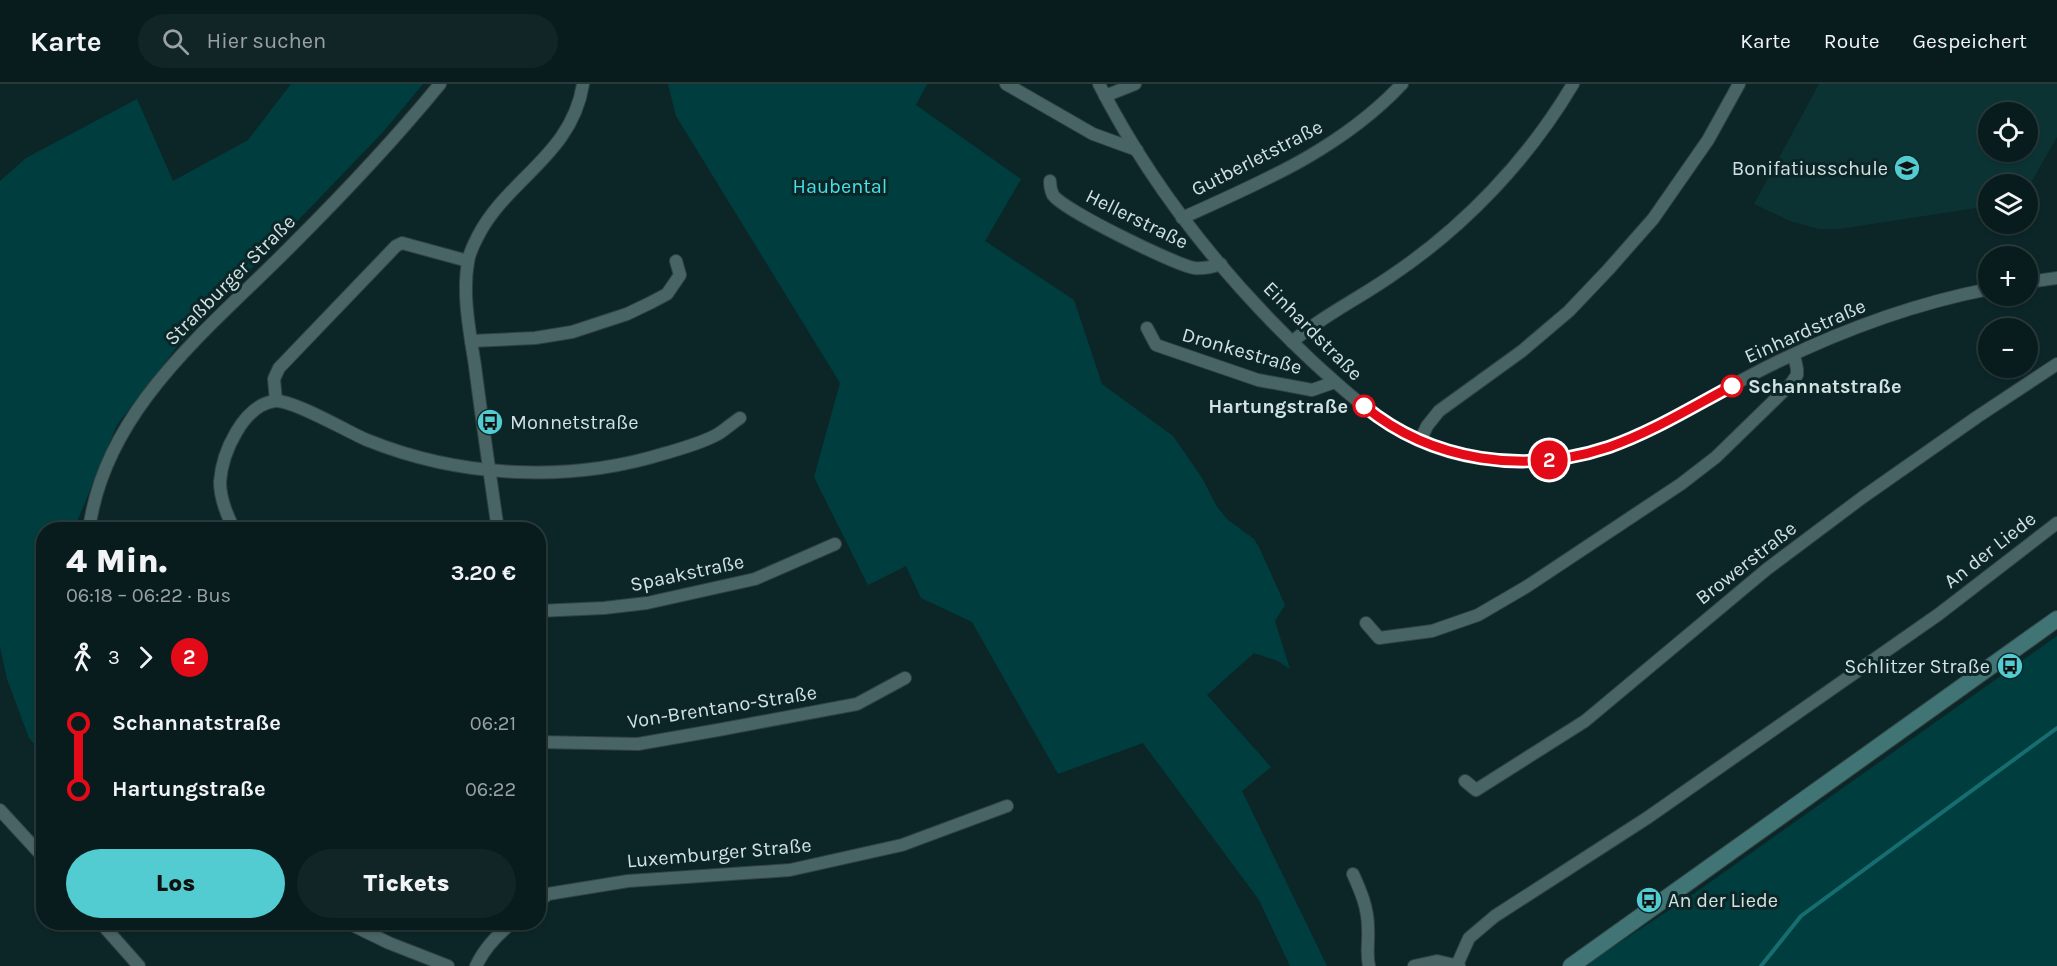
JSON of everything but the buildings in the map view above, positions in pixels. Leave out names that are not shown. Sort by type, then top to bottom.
[{"type":"main road","points":[[1571,966],[2057,619]]},
{"type":"street","name":"Straßburger Straße","points":[[91,522],[109,462],[126,428],[152,390],[201,334],[338,199],[440,84]]},
{"type":"street","points":[[497,522],[471,341],[467,304],[468,261],[485,224],[553,149],[563,134],[578,104],[582,84]]},
{"type":"street","points":[[1006,84],[1093,134],[1137,150]]},
{"type":"street","name":"Einhardstraße","points":[[1098,84],[1137,150],[1182,218],[1292,342],[1382,421],[1420,441],[1442,449],[1486,459],[1538,461],[1574,456],[1609,447],[1634,437],[1770,366],[1848,331],[1940,300],[1978,291]]},
{"type":"street","points":[[1105,96],[1135,84]]},
{"type":"street","name":"Gutberletstraße","points":[[1182,218],[1266,180],[1345,135],[1402,84]]},
{"type":"street","points":[[1292,342],[1312,326],[1392,276],[1454,228],[1518,161],[1573,84]]},
{"type":"street","points":[[1420,441],[1427,426],[1439,411],[1522,351],[1569,310],[1608,270],[1653,219],[1708,140],[1739,84]]},
{"type":"street","name":"Hellerstraße","points":[[1050,181],[1053,194],[1068,207],[1164,257],[1193,268],[1206,268],[1221,264]]},
{"type":"street","points":[[276,401],[274,379],[279,368],[396,246],[402,243],[468,261]]},
{"type":"street","points":[[471,341],[535,338],[572,332],[627,314],[667,294],[680,275],[676,261]]},
{"type":"street","points":[[2038,281],[2057,278]]},
{"type":"street","name":"Dronkestraße","points":[[1147,328],[1156,345],[1258,380],[1312,390],[1335,382]]},
{"type":"street","points":[[1366,623],[1379,638],[1432,631],[1478,615],[1510,597],[1671,490],[1716,457],[1794,380],[1797,369],[1794,355]]},
{"type":"street","name":"Browerstraße","points":[[1465,781],[1476,790],[1585,721],[1776,563],[1863,497],[2057,364]]},
{"type":"street","points":[[230,522],[220,484],[224,461],[245,417],[254,409],[276,401],[296,405],[351,432],[398,450],[459,465],[490,470],[530,472],[563,472],[613,467],[685,447],[718,434],[740,418]]},
{"type":"street","name":"An der Liede","points":[[1458,966],[1469,938],[1495,916],[1647,818],[1939,615],[2057,523]]},
{"type":"street","name":"Spaakstraße","points":[[546,611],[647,603],[755,579],[836,544]]},
{"type":"street","name":"Von-Brentano-Straße","points":[[546,742],[638,744],[707,732],[857,704],[905,678]]},
{"type":"street","name":"Luxemburger Straße","points":[[546,896],[628,881],[790,870],[902,845],[1007,806]]},
{"type":"street","points":[[0,810],[36,849]]},
{"type":"street","points":[[1353,874],[1367,908],[1369,966]]},
{"type":"street","points":[[107,930],[139,966]]},
{"type":"street","points":[[362,930],[448,966]]},
{"type":"street","points":[[476,966],[486,949],[503,930]]},
{"type":"street","points":[[1414,966],[1437,961],[1458,966]]},
{"type":"shaded area","name":"Bonifatiusschule","points":[[1819,84],[2057,84],[2057,137],[2036,174],[1978,174],[1978,208],[1839,229],[1819,229],[1790,221],[1754,204]]},
{"type":"green space","points":[[291,84],[423,84],[383,132],[180,343],[117,425],[77,522],[36,522],[36,746],[29,738],[7,679],[0,647],[0,181],[26,158],[137,99],[173,181],[248,140]]},
{"type":"green space","name":"Haubental","points":[[668,84],[927,84],[916,105],[1021,179],[985,241],[1074,300],[1102,384],[1173,436],[1202,478],[1217,507],[1228,520],[1254,539],[1285,605],[1275,621],[1290,669],[1278,661],[1254,653],[1207,695],[1271,767],[1242,791],[1327,966],[1290,966],[1259,900],[1143,743],[1058,774],[972,622],[921,598],[906,566],[868,585],[814,477],[840,383],[676,116]]},
{"type":"green space","points":[[2057,636],[2057,966],[1584,966],[1692,895]]},
{"type":"waterway","points":[[1761,966],[1801,916],[2057,728]]},
{"type":"bus line","name":"2","points":[[1364,406],[1391,426],[1442,449],[1486,459],[1520,462],[1574,456],[1609,447],[1732,386]]},
{"type":"place","name":"Bonifatiusschule","points":[[1907,168]]},
{"type":"place","name":"Schannatstraße","points":[[1732,386]]},
{"type":"place","name":"Hartungstraße","points":[[1364,406]]},
{"type":"place","name":"Monnetstraße","points":[[490,422]]},
{"type":"place","name":"Schlitzer Straße","points":[[2010,666]]},
{"type":"place","name":"An der Liede","points":[[1649,900]]}]
